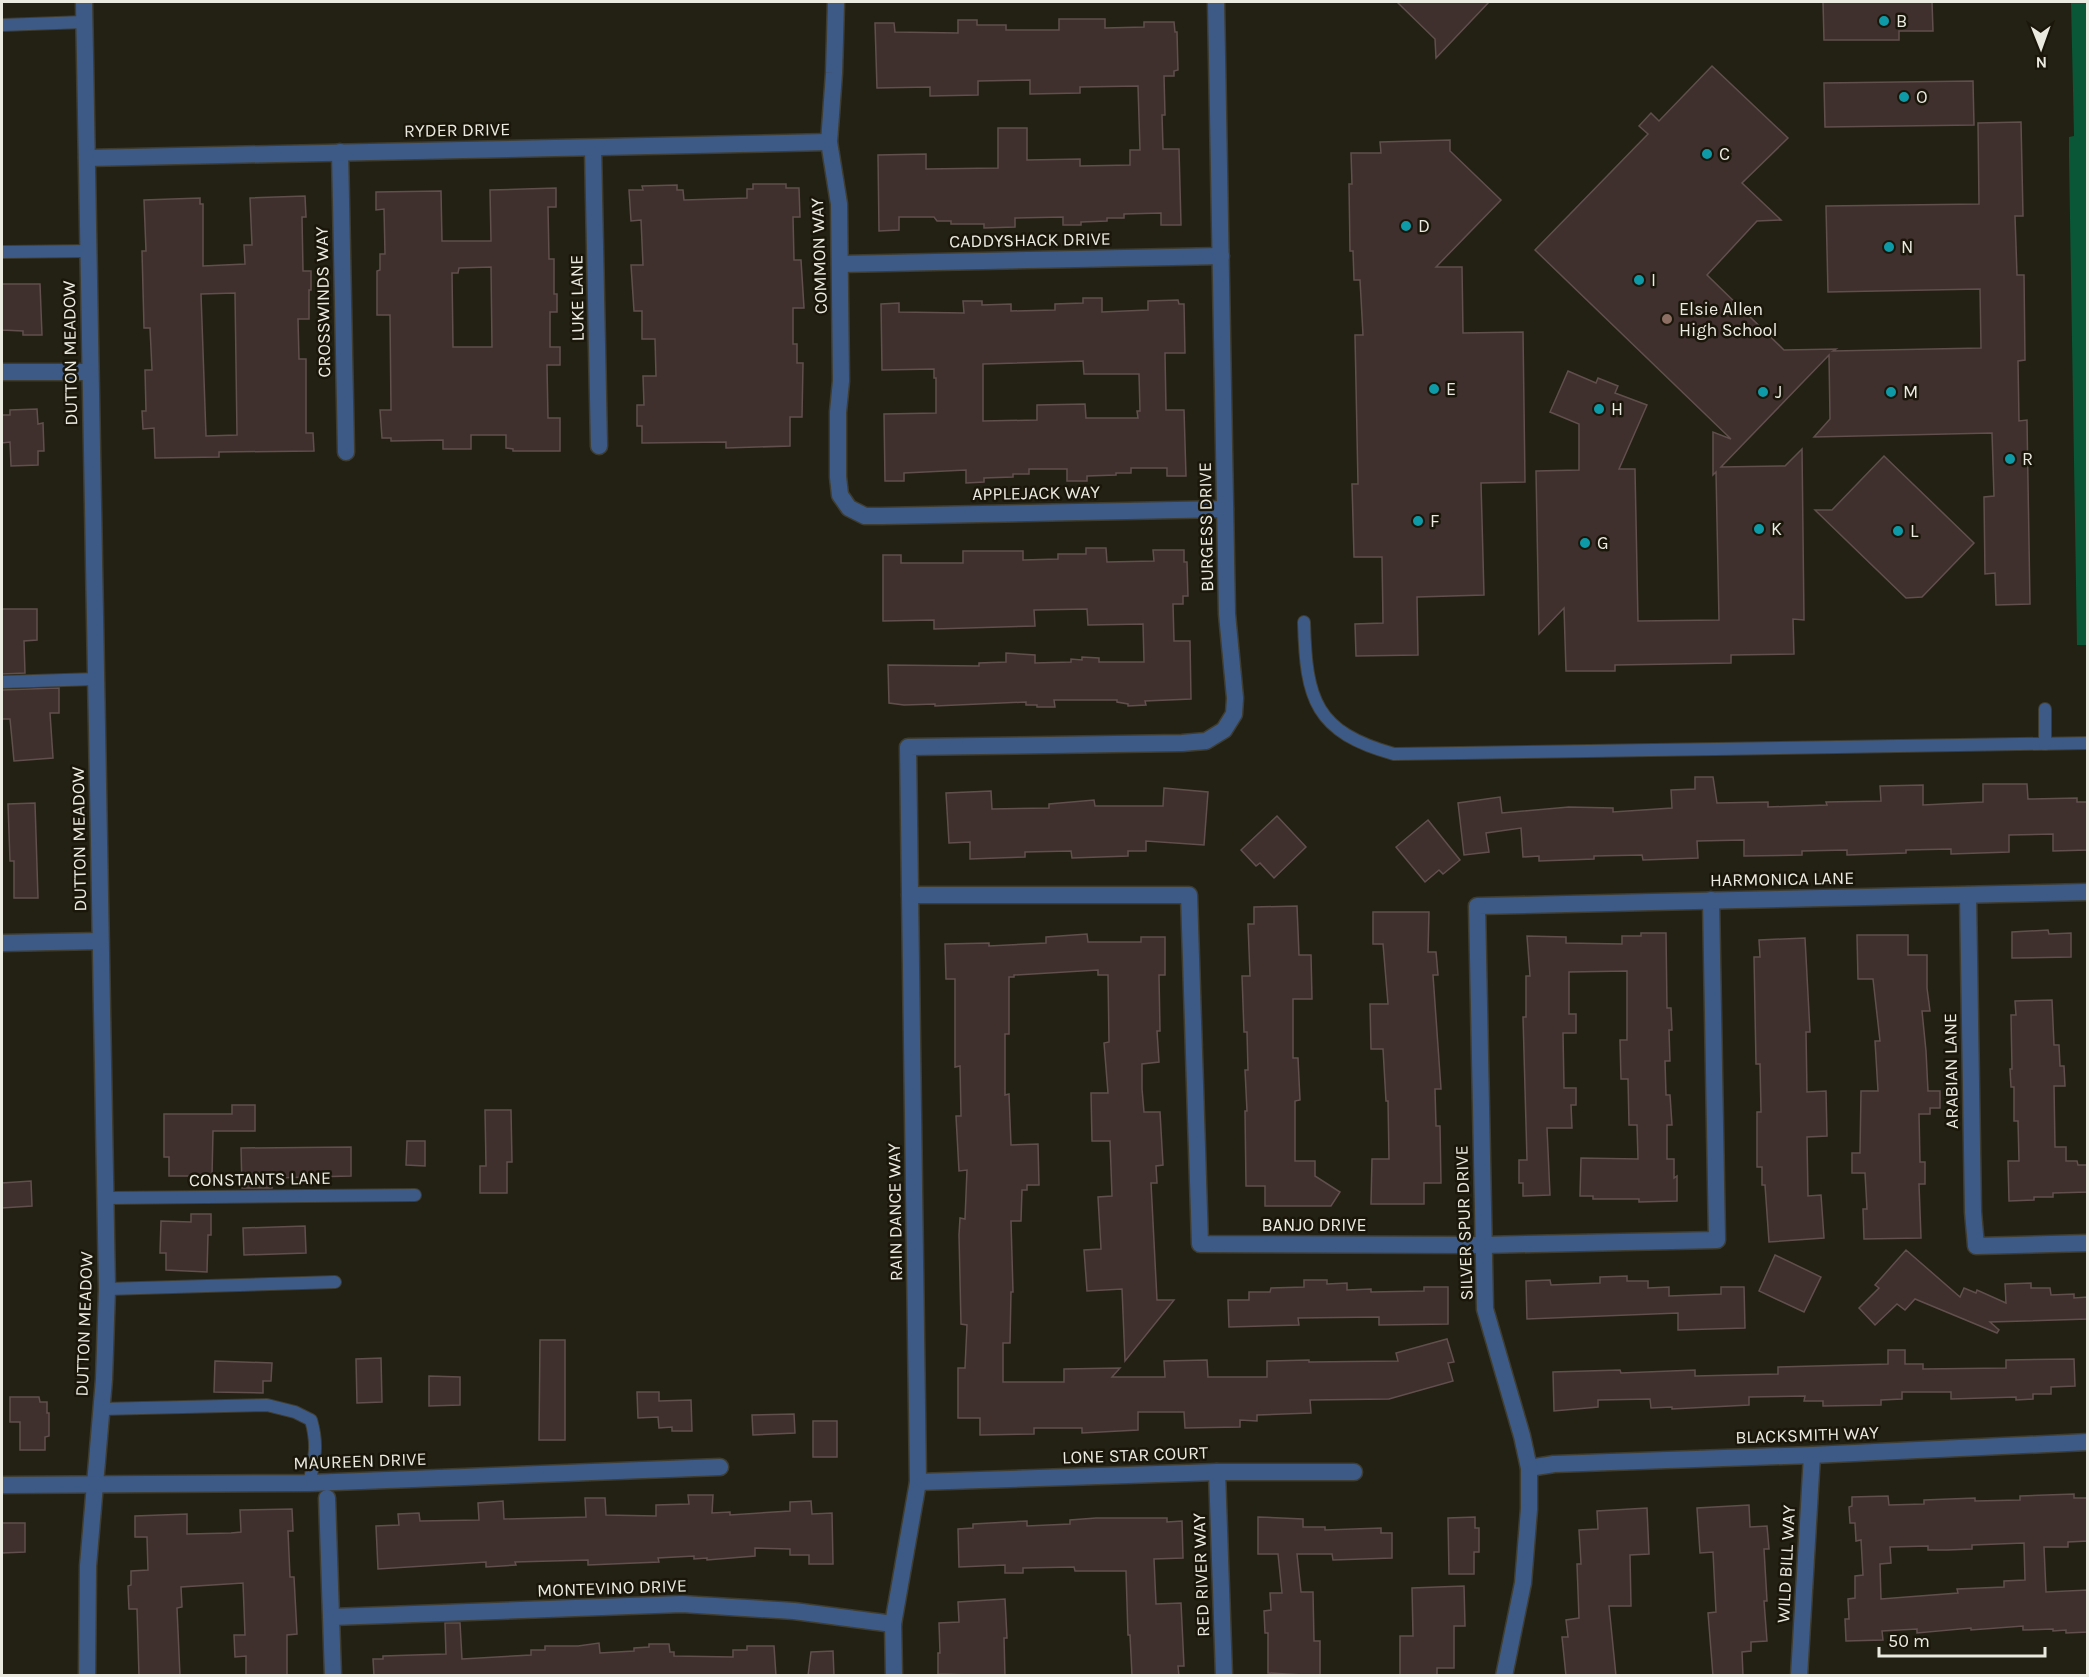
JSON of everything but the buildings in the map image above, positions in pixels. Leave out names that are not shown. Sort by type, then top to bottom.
[{"type":"street","name":"DUTTON MEADOW","points":[[84,2],[107,1289],[101,1409],[88,1566],[87,1676]]},
{"type":"street","name":"COMMON WAY","points":[[836,2],[829,142],[839,204],[841,381],[838,412],[838,477],[840,495],[849,508]]},
{"type":"street","name":"BURGESS DRIVE","points":[[908,747],[1206,741],[1224,730],[1233,714],[1235,698],[1227,614],[1216,2]]},
{"type":"street","name":"RYDER DRIVE","points":[[87,158],[829,142]]},
{"type":"street","name":"LUKE LANE","points":[[593,148],[599,446]]},
{"type":"street","name":"CROSSWINDS WAY","points":[[340,152],[346,452]]},
{"type":"street","name":"CADDYSHACK DRIVE","points":[[840,264],[1221,256]]},
{"type":"street","points":[[2,372],[90,372]]},
{"type":"street","name":"APPLEJACK WAY","points":[[849,508],[865,516],[1225,509]]},
{"type":"street","name":"RAIN DANCE WAY","points":[[894,1676],[893,1624],[918,1482],[908,747]]},
{"type":"street","name":"HARMONICA LANE","points":[[1477,906],[2088,892]]},
{"type":"street","name":"BANJO DRIVE","points":[[910,895],[1189,895],[1200,1244],[1483,1245],[1717,1240],[1711,900]]},
{"type":"street","name":"ARABIAN LANE","points":[[1968,895],[1973,1201],[1976,1246],[2088,1243]]},
{"type":"street","name":"SILVER SPUR DRIVE","points":[[1477,906],[1485,1309],[1529,1468],[1529,1509],[1523,1583],[1504,1676]]},
{"type":"street","points":[[2,943],[100,941]]},
{"type":"street","name":"BLACKSMITH WAY","points":[[1529,1468],[1554,1464],[2088,1442]]},
{"type":"street","name":"WILD BILL WAY","points":[[1799,1676],[1812,1455]]},
{"type":"street","name":"MAUREEN DRIVE","points":[[2,1485],[309,1483],[720,1467]]},
{"type":"street","name":"LONE STAR COURT","points":[[918,1482],[1218,1472],[1354,1472]]},
{"type":"street","name":"RED RIVER WAY","points":[[1218,1472],[1224,1676]]},
{"type":"street","points":[[327,1498],[333,1676]]},
{"type":"street","name":"MONTEVINO DRIVE","points":[[332,1617],[682,1604],[794,1611],[893,1624]]},
{"type":"lane","points":[[2,25],[84,22]]},
{"type":"lane","points":[[2,252],[88,250]]},
{"type":"lane","points":[[1304,622],[1308,679],[1314,699],[1326,717],[1343,734],[1367,747],[1394,754],[1535,747],[2088,743]]},
{"type":"lane","points":[[2,682],[96,678]]},
{"type":"lane","points":[[2045,709],[2045,744]]},
{"type":"lane","name":"CONSTANTS LANE","points":[[106,1198],[415,1195]]},
{"type":"lane","points":[[107,1289],[335,1282]]},
{"type":"lane","points":[[101,1409],[267,1405],[295,1412],[311,1420],[316,1437],[315,1458],[309,1483]]},
{"type":"green space","points":[[2071,2],[2088,2],[2088,645],[2077,645],[2069,157],[2069,137],[2074,136]]},
{"type":"place","name":"B","points":[[1884,21]]},
{"type":"place","name":"O","points":[[1904,97]]},
{"type":"place","name":"C","points":[[1707,154]]},
{"type":"place","name":"D","points":[[1406,226]]},
{"type":"place","name":"N","points":[[1889,247]]},
{"type":"place","name":"I","points":[[1639,280]]},
{"type":"place","name":"Elsie Allen High School","points":[[1667,319]]},
{"type":"place","name":"E","points":[[1434,389]]},
{"type":"place","name":"J","points":[[1763,392]]},
{"type":"place","name":"M","points":[[1891,392]]},
{"type":"place","name":"H","points":[[1599,409]]},
{"type":"place","name":"R","points":[[2010,459]]},
{"type":"place","name":"F","points":[[1418,521]]},
{"type":"place","name":"K","points":[[1759,529]]},
{"type":"place","name":"L","points":[[1898,531]]},
{"type":"place","name":"G","points":[[1585,543]]}]
